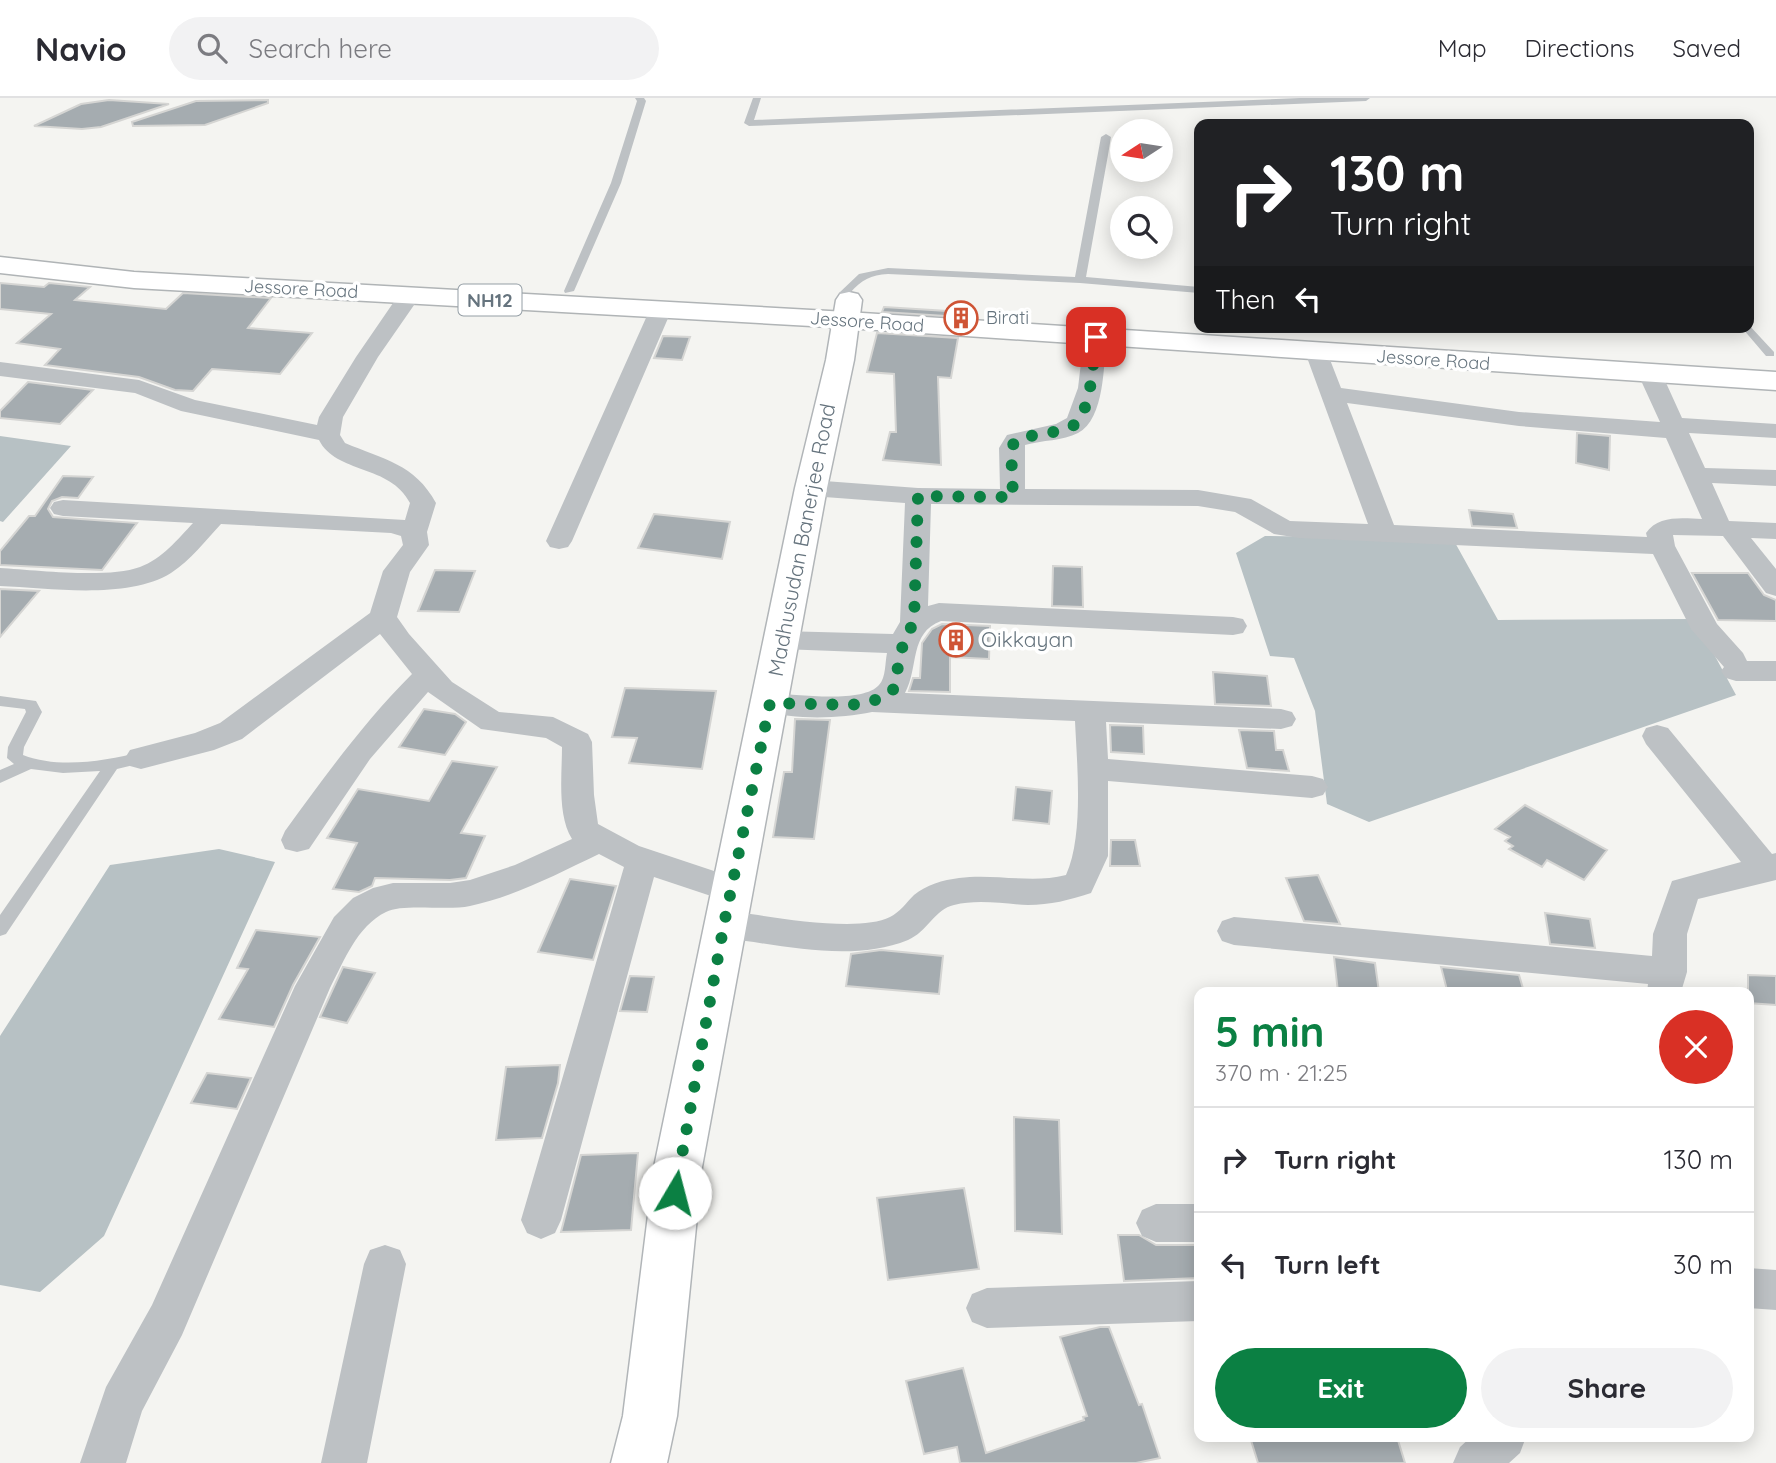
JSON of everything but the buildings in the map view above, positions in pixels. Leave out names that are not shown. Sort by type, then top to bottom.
[{"type":"main road","name":"NH12","points":[[0,251],[137,267],[569,291],[848,310],[1194,323]]},
{"type":"main road","name":"Jessore Road","points":[[0,265],[134,280],[661,309],[848,310],[1096,337],[1650,374],[1774,371]]},
{"type":"main road","name":"Madhusudan Banerjee Road","points":[[639,1463],[650,1416],[678,1167],[848,310]]},
{"type":"main road","points":[[1355,333],[1599,349],[1774,371]]},
{"type":"street","points":[[127,761],[203,742],[231,731],[383,617],[397,570],[416,545],[414,532],[423,503],[415,488],[401,475],[335,447],[328,435],[331,417],[367,357],[410,295]]},
{"type":"street","points":[[559,541],[661,309]]},
{"type":"street","points":[[1013,497],[1011,448],[1016,440],[1072,427],[1081,419],[1086,405],[1096,337]]},
{"type":"street","points":[[1316,352],[1384,531]]},
{"type":"street","points":[[0,369],[139,387],[189,407],[328,435]]},
{"type":"street","points":[[1650,374],[1695,475],[1726,528],[1776,587]]},
{"type":"street","points":[[1332,394],[1519,419],[1776,431]]},
{"type":"street","points":[[1695,475],[1776,478]]},
{"type":"street","points":[[811,488],[918,496],[1198,498],[1242,505],[1283,528],[1661,546]]},
{"type":"street","points":[[770,703],[852,705],[884,698],[893,690],[908,633],[918,496]]},
{"type":"street","points":[[63,508],[395,525],[414,532]]},
{"type":"street","points":[[0,577],[86,580],[149,573],[168,562],[214,516]]},
{"type":"street","points":[[1776,531],[1666,528],[1659,533],[1661,546],[1705,629],[1734,665],[1776,671]]},
{"type":"street","points":[[781,640],[908,633],[924,615],[954,612],[1233,626]]},
{"type":"street","points":[[383,617],[399,641],[442,689],[492,722],[553,728],[577,743],[578,795],[583,830],[728,907],[840,936],[897,930],[916,916],[925,903],[937,894],[960,890],[1058,892],[1079,884],[1091,856],[1093,769],[1090,712]]},
{"type":"street","points":[[297,840],[359,751],[385,719],[429,674]]},
{"type":"street","points":[[872,702],[1281,719]]},
{"type":"street","points":[[1234,932],[1666,982],[1670,934],[1685,890],[1771,868],[1657,736]]},
{"type":"street","points":[[1093,769],[1312,787]]},
{"type":"street","points":[[103,1463],[121,1403],[167,1320],[313,986],[339,940],[358,914],[376,901],[388,898],[450,896],[482,889],[524,875],[600,840]]},
{"type":"street","points":[[541,1220],[642,860]]},
{"type":"street","points":[[1156,1223],[1194,1223]]},
{"type":"street","points":[[344,1463],[385,1265]]},
{"type":"street","points":[[1754,1288],[1776,1290]]},
{"type":"street","points":[[988,1308],[1194,1301]]},
{"type":"street","points":[[1476,1463],[1499,1442]]},
{"type":"lane","points":[[569,291],[616,183],[642,101],[639,98]]},
{"type":"lane","points":[[757,98],[749,123],[1366,98]]},
{"type":"lane","points":[[1080,280],[1091,211],[1101,177],[1106,137]]},
{"type":"lane","points":[[848,310],[844,293],[862,275],[876,271],[1080,280],[1194,290]]},
{"type":"lane","points":[[1751,333],[1774,371]]},
{"type":"lane","points":[[0,701],[31,705],[34,712],[16,747],[15,758],[27,764],[47,766],[127,761]]},
{"type":"lane","points":[[0,929],[127,761]]},
{"type":"lane","points":[[0,777],[27,764]]},
{"type":"shaded area","points":[[0,436],[71,446],[3,522],[0,521]]},
{"type":"shaded area","points":[[1265,536],[1453,539],[1498,620],[1695,619],[1736,695],[1369,822],[1327,804],[1315,711],[1294,658],[1270,656],[1236,553]]},
{"type":"shaded area","points":[[219,849],[275,862],[104,1236],[40,1292],[0,1285],[0,1036],[110,865]]},
{"type":"place","name":"Birati","points":[[961,318]]},
{"type":"place","name":"Oikkayan","points":[[956,640]]},
{"type":"route","points":[[675,1193],[724,924],[770,703],[852,705],[884,698],[893,690],[903,644],[914,621],[918,496],[1013,497],[1011,448],[1016,440],[1072,427],[1081,419],[1086,405],[1096,337]]}]
